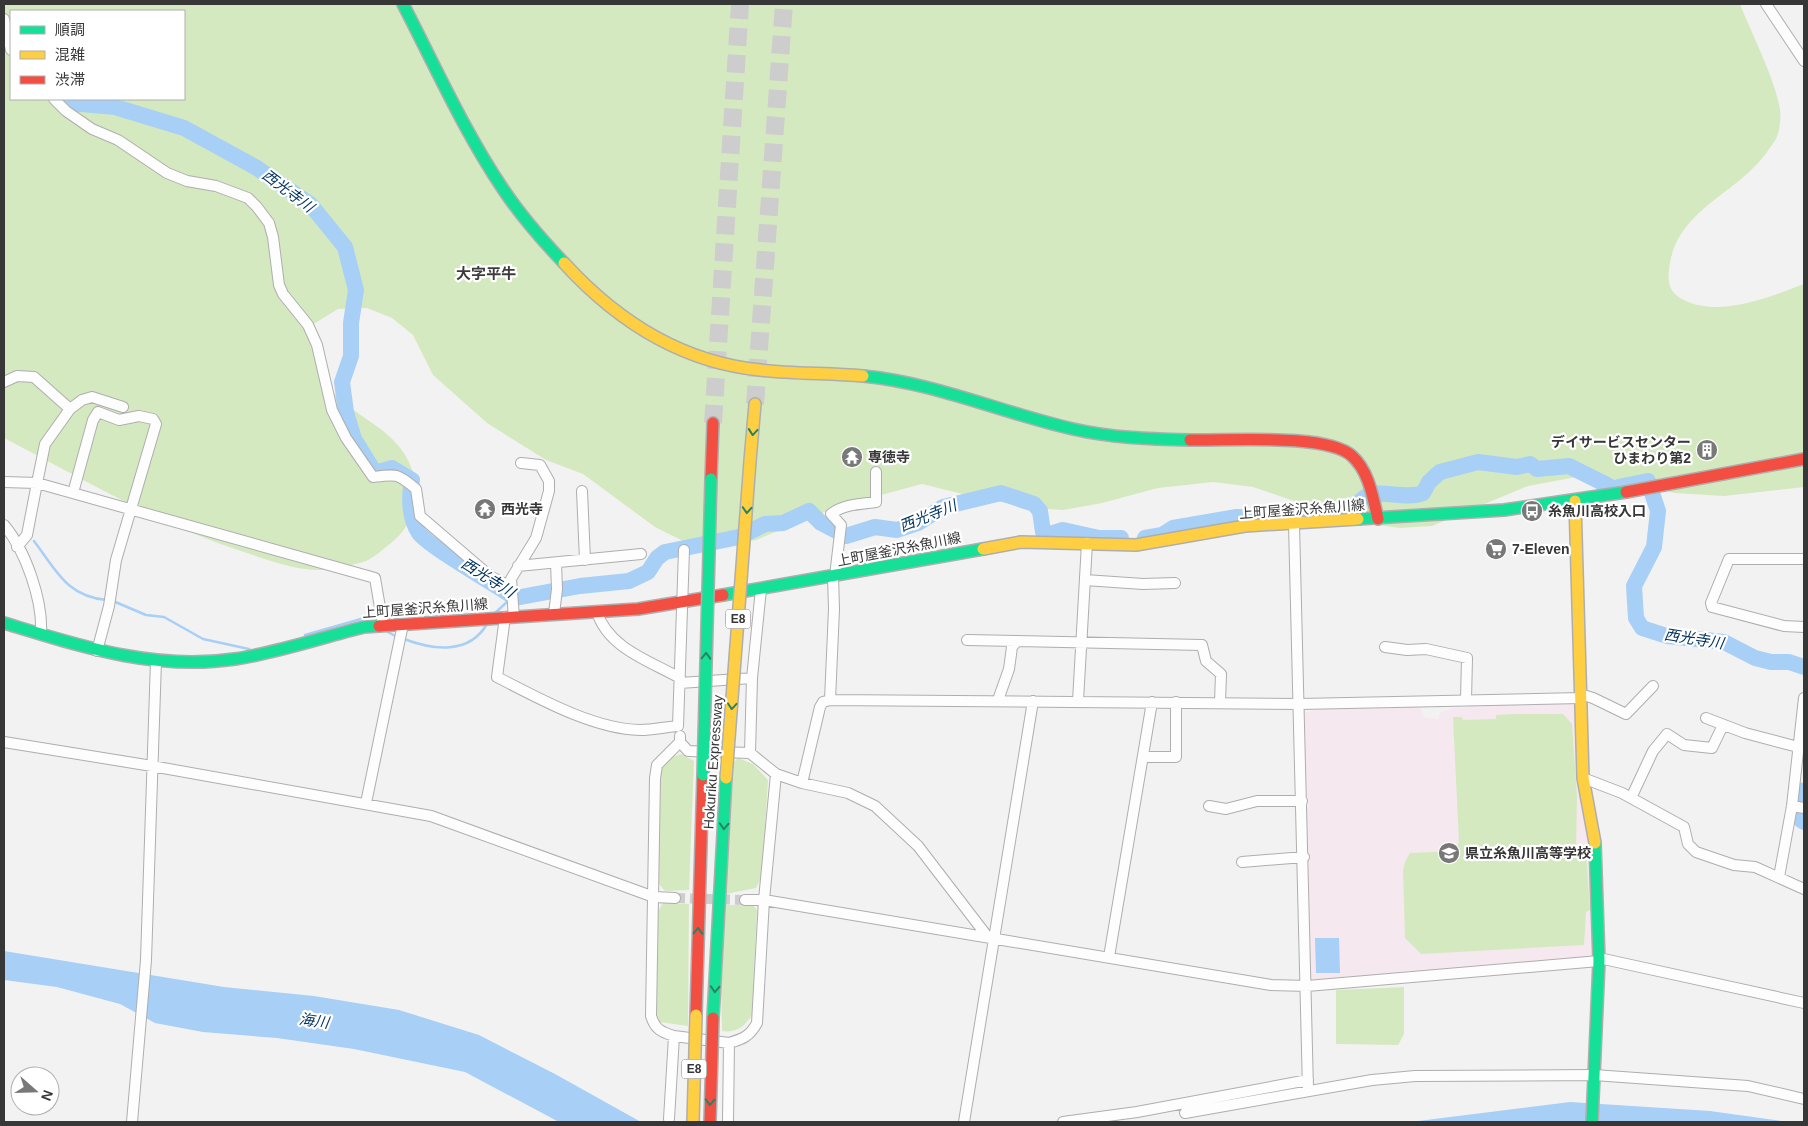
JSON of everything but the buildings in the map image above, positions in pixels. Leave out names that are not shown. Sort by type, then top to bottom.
[{"type":"main road","points":[[403,4],[482,154],[517,209],[591,292],[622,319],[654,339],[709,361],[736,367],[874,376],[925,386],[1097,434],[1149,439],[1318,442],[1332,445],[1349,452],[1362,468],[1368,479],[1378,519]]},
{"type":"main road","name":"Hokuriku Expressway","points":[[710,1122],[713,1018],[726,778],[755,404]]},
{"type":"main road","name":"Hokuriku Expressway","points":[[693,1122],[713,423]]},
{"type":"main road","name":"上町屋釜沢糸魚川線","points":[[4,623],[97,651],[156,661],[190,662],[235,659],[276,650],[343,631],[383,625],[597,612],[684,603],[1021,542],[1136,545],[1246,526],[1496,511],[1575,501],[1804,459]]},
{"type":"main road","points":[[1575,501],[1583,778],[1596,846],[1599,959],[1592,1122]]},
{"type":"street","points":[[1766,4],[1804,61]]},
{"type":"street","points":[[4,19],[10,46]]},
{"type":"street","points":[[55,100],[66,111],[92,129],[118,140],[167,173],[187,181],[216,186],[248,198],[257,207],[269,223],[273,237],[279,285],[283,294],[308,325],[317,344],[332,410],[360,460],[373,477],[392,474],[400,475],[416,489],[420,516],[490,576],[511,586]]},
{"type":"street","points":[[4,382],[17,376],[34,377],[70,409]]},
{"type":"street","points":[[17,547],[27,535],[45,444],[70,409],[82,400],[92,397],[123,407]]},
{"type":"street","points":[[73,492],[93,420],[98,412],[119,420],[139,416],[153,419],[156,424],[116,560],[109,606],[97,651]]},
{"type":"street","points":[[521,464],[540,465],[549,481],[541,525],[511,579],[510,617],[496,677],[559,709],[610,725],[639,730],[678,726]]},
{"type":"street","points":[[830,700],[834,576],[841,525],[832,514],[844,507],[876,502],[876,472]]},
{"type":"street","points":[[4,482],[37,483],[73,492],[375,578],[383,625]]},
{"type":"street","points":[[582,491],[585,560]]},
{"type":"street","points":[[1294,524],[1304,857],[1308,1085]]},
{"type":"street","points":[[4,525],[17,547],[36,589],[42,622],[41,634]]},
{"type":"street","points":[[1078,701],[1087,543]]},
{"type":"street","points":[[684,550],[684,603],[678,726],[680,742],[688,751],[750,754],[776,774],[802,783],[848,793],[875,806],[918,846],[990,937]]},
{"type":"street","points":[[518,566],[640,554]]},
{"type":"street","points":[[1804,559],[1729,559],[1711,603],[1712,607],[1784,626],[1804,627]]},
{"type":"street","points":[[554,614],[557,589],[556,563]]},
{"type":"street","points":[[1085,580],[1143,584],[1176,583]]},
{"type":"street","points":[[750,754],[752,678],[761,589]]},
{"type":"street","points":[[597,612],[599,620],[617,644],[680,681],[752,678]]},
{"type":"street","points":[[366,803],[403,624]]},
{"type":"street","points":[[967,640],[1202,645],[1206,661],[1221,674],[1220,702]]},
{"type":"street","points":[[998,700],[1009,669],[1012,647],[1017,641]]},
{"type":"street","points":[[1385,647],[1407,650],[1426,649],[1467,658],[1466,699]]},
{"type":"street","points":[[132,1122],[146,960],[156,661]]},
{"type":"street","points":[[802,783],[820,707],[824,702],[830,700],[1300,704],[1580,696],[1626,714],[1653,686]]},
{"type":"street","points":[[1779,877],[1792,806],[1804,698]]},
{"type":"street","points":[[964,1122],[990,937],[1033,701]]},
{"type":"street","points":[[1109,957],[1152,702]]},
{"type":"street","points":[[1143,757],[1176,757],[1176,702]]},
{"type":"street","points":[[1706,718],[1745,733],[1798,747]]},
{"type":"street","points":[[1631,798],[1653,751],[1667,734],[1684,745],[1712,748],[1723,725]]},
{"type":"street","points":[[4,742],[152,766],[432,816],[654,897],[675,898]]},
{"type":"street","points":[[680,742],[657,765],[651,1016],[654,1026],[660,1032],[674,1036],[729,1043],[742,1040],[751,1033],[757,1023],[764,900],[776,774]]},
{"type":"street","points":[[1583,778],[1631,798],[1684,827],[1688,844],[1696,852],[1734,865],[1755,867],[1804,889]]},
{"type":"street","points":[[1209,806],[1226,809],[1257,801],[1302,801]]},
{"type":"street","points":[[1792,806],[1804,808]]},
{"type":"street","points":[[1242,862],[1304,857]]},
{"type":"street","points":[[745,900],[764,900],[1271,985],[1307,986],[1599,959],[1804,1003]]},
{"type":"street","points":[[669,1118],[674,1036]]},
{"type":"street","points":[[728,1122],[729,1043]]},
{"type":"street","points":[[1063,1122],[1308,1085],[1415,1076],[1594,1075],[1748,1086],[1804,1098]]},
{"type":"street","points":[[1186,1113],[1308,1085]]},
{"type":"shaded area","name":"県立糸魚川高等学校","points":[[1530,703],[1572,704],[1578,711],[1591,841],[1594,957],[1326,981],[1311,979],[1303,713],[1321,709],[1419,705],[1425,718],[1438,719],[1441,712],[1453,708]]},
{"type":"green space","points":[[4,4],[1740,4],[1778,98],[1780,110],[1779,130],[1774,142],[1742,179],[1695,217],[1683,231],[1674,249],[1669,270],[1669,284],[1673,292],[1680,298],[1698,305],[1713,307],[1744,304],[1760,300],[1804,284],[1804,487],[1724,496],[1674,493],[1629,481],[1587,475],[1528,486],[1432,526],[1400,528],[1341,520],[1300,503],[1253,487],[1213,482],[1158,488],[1102,503],[1063,510],[1035,508],[983,499],[922,484],[837,507],[756,540],[719,547],[685,542],[655,527],[583,474],[546,460],[487,423],[433,375],[413,335],[392,318],[367,308],[338,309],[312,325],[316,361],[320,373],[342,401],[386,433],[399,446],[409,462],[415,481],[416,499],[408,524],[397,538],[374,557],[352,565],[320,570],[283,564],[215,542],[154,516],[4,438]]},
{"type":"green space","points":[[1563,714],[1572,724],[1577,796],[1576,850],[1586,850],[1590,910],[1586,912],[1584,945],[1421,954],[1405,938],[1403,871],[1410,853],[1454,851],[1459,842],[1453,717],[1462,717],[1463,720],[1496,719],[1496,715]]},
{"type":"green space","points":[[681,754],[694,761],[689,890],[665,891],[658,883],[661,767],[670,758]]},
{"type":"green space","points":[[738,758],[753,764],[768,780],[762,876],[756,888],[726,894],[734,762]]},
{"type":"green space","points":[[663,903],[689,904],[688,1026],[660,1022],[655,1014],[658,911]]},
{"type":"green space","points":[[726,905],[753,905],[757,910],[752,1015],[740,1028],[732,1031],[722,1031],[721,991]]},
{"type":"green space","points":[[1404,987],[1404,1034],[1398,1045],[1336,1044],[1336,990]]},
{"type":"water","points":[[1315,938],[1339,938],[1340,973],[1316,973]]},
{"type":"water","name":"海川","points":[[4,951],[224,987],[314,996],[399,1010],[479,1035],[555,1074],[641,1122],[559,1122],[465,1072],[354,1049],[277,1038],[203,1032],[155,1023],[120,1004],[57,987],[4,980]]},
{"type":"water","points":[[1570,1102],[1710,1111],[1788,1122],[1410,1122]]},
{"type":"waterway","name":"西光寺川","points":[[62,100],[70,103],[115,107],[184,128],[257,168],[310,204],[345,247],[356,290],[351,323],[351,356],[342,382],[346,412],[354,439],[375,473],[392,468],[412,480],[410,500],[413,521],[419,533],[425,539],[515,598],[580,586],[629,581],[648,572],[657,558],[665,552],[739,537],[765,524],[783,523],[809,511],[821,523],[846,536],[875,527],[897,530],[918,523],[943,507],[1001,493],[1034,504],[1040,511],[1043,532],[1047,535],[1063,530],[1099,538],[1121,538]]},
{"type":"waterway","name":"西光寺川","points":[[1145,538],[1162,535],[1173,528],[1237,517],[1278,518],[1318,513],[1326,516],[1349,514],[1364,497],[1373,494],[1416,495],[1423,493],[1429,482],[1440,472],[1478,462],[1517,467],[1530,464],[1537,469],[1569,466],[1613,488],[1648,481],[1658,511],[1654,547],[1634,586],[1636,618],[1642,628],[1667,636],[1724,642],[1755,658],[1771,662],[1789,662],[1804,667]]},
{"type":"waterway","points":[[34,541],[56,572],[72,588],[93,598],[107,600]]},
{"type":"waterway","points":[[493,615],[509,600]]},
{"type":"waterway","points":[[113,601],[146,615],[164,617],[203,639],[249,649]]},
{"type":"waterway","points":[[305,635],[361,619],[372,620]]},
{"type":"waterway","points":[[404,639],[427,646],[450,647],[471,641],[487,624]]},
{"type":"waterway","points":[[386,631],[399,638]]},
{"type":"waterway","name":"西光寺川","points":[[1799,790],[1797,812],[1804,822]]},
{"type":"tunnel","points":[[713,423],[740,4]]},
{"type":"tunnel","points":[[755,404],[784,4]]},
{"type":"tunnel","points":[[675,898],[745,900]]},
{"type":"traffic: fast","points":[[403,4],[450,98],[489,167],[524,218],[564,263]]},
{"type":"traffic: fast","points":[[863,376],[917,385],[1088,432],[1132,438],[1190,440]]},
{"type":"traffic: fast","points":[[703,775],[711,479]]},
{"type":"traffic: fast","points":[[1358,519],[1504,510],[1626,492]]},
{"type":"traffic: fast","points":[[723,595],[983,549]]},
{"type":"traffic: fast","points":[[4,623],[89,648],[146,659],[175,662],[235,659],[283,649],[364,627],[379,626]]},
{"type":"traffic: fast","points":[[713,1018],[726,778]]},
{"type":"traffic: fast","points":[[1592,1122],[1599,961],[1595,843]]},
{"type":"traffic: slow","points":[[564,263],[584,284],[628,320],[677,348],[703,358],[760,370],[863,376]]},
{"type":"traffic: slow","points":[[750,461],[755,404]]},
{"type":"traffic: slow","points":[[726,778],[750,461]]},
{"type":"traffic: slow","points":[[1575,501],[1583,778],[1595,843]]},
{"type":"traffic: slow","points":[[983,549],[1021,542],[1136,545],[1245,526],[1358,519]]},
{"type":"traffic: slow","points":[[693,1122],[696,1015]]},
{"type":"traffic: jam","points":[[711,479],[713,423]]},
{"type":"traffic: jam","points":[[1190,440],[1251,439],[1300,441],[1339,449],[1352,456],[1363,469],[1370,485],[1378,519]]},
{"type":"traffic: jam","points":[[1626,492],[1804,459]]},
{"type":"traffic: jam","points":[[379,626],[638,609],[723,595]]},
{"type":"traffic: jam","points":[[696,1015],[703,775]]},
{"type":"traffic: jam","points":[[710,1122],[713,1018]]},
{"type":"place","name":"デイサービスセンター ひまわり第2","points":[[1707,450]]},
{"type":"place","name":"専徳寺","points":[[852,457]]},
{"type":"place","name":"西光寺","points":[[485,509]]},
{"type":"place","name":"糸魚川高校入口","points":[[1532,511]]},
{"type":"place","name":"7-Eleven","points":[[1496,549]]},
{"type":"place","name":"県立糸魚川高等学校","points":[[1449,853]]},
{"type":"district","name":"大字平牛","points":[[486,274]]}]
